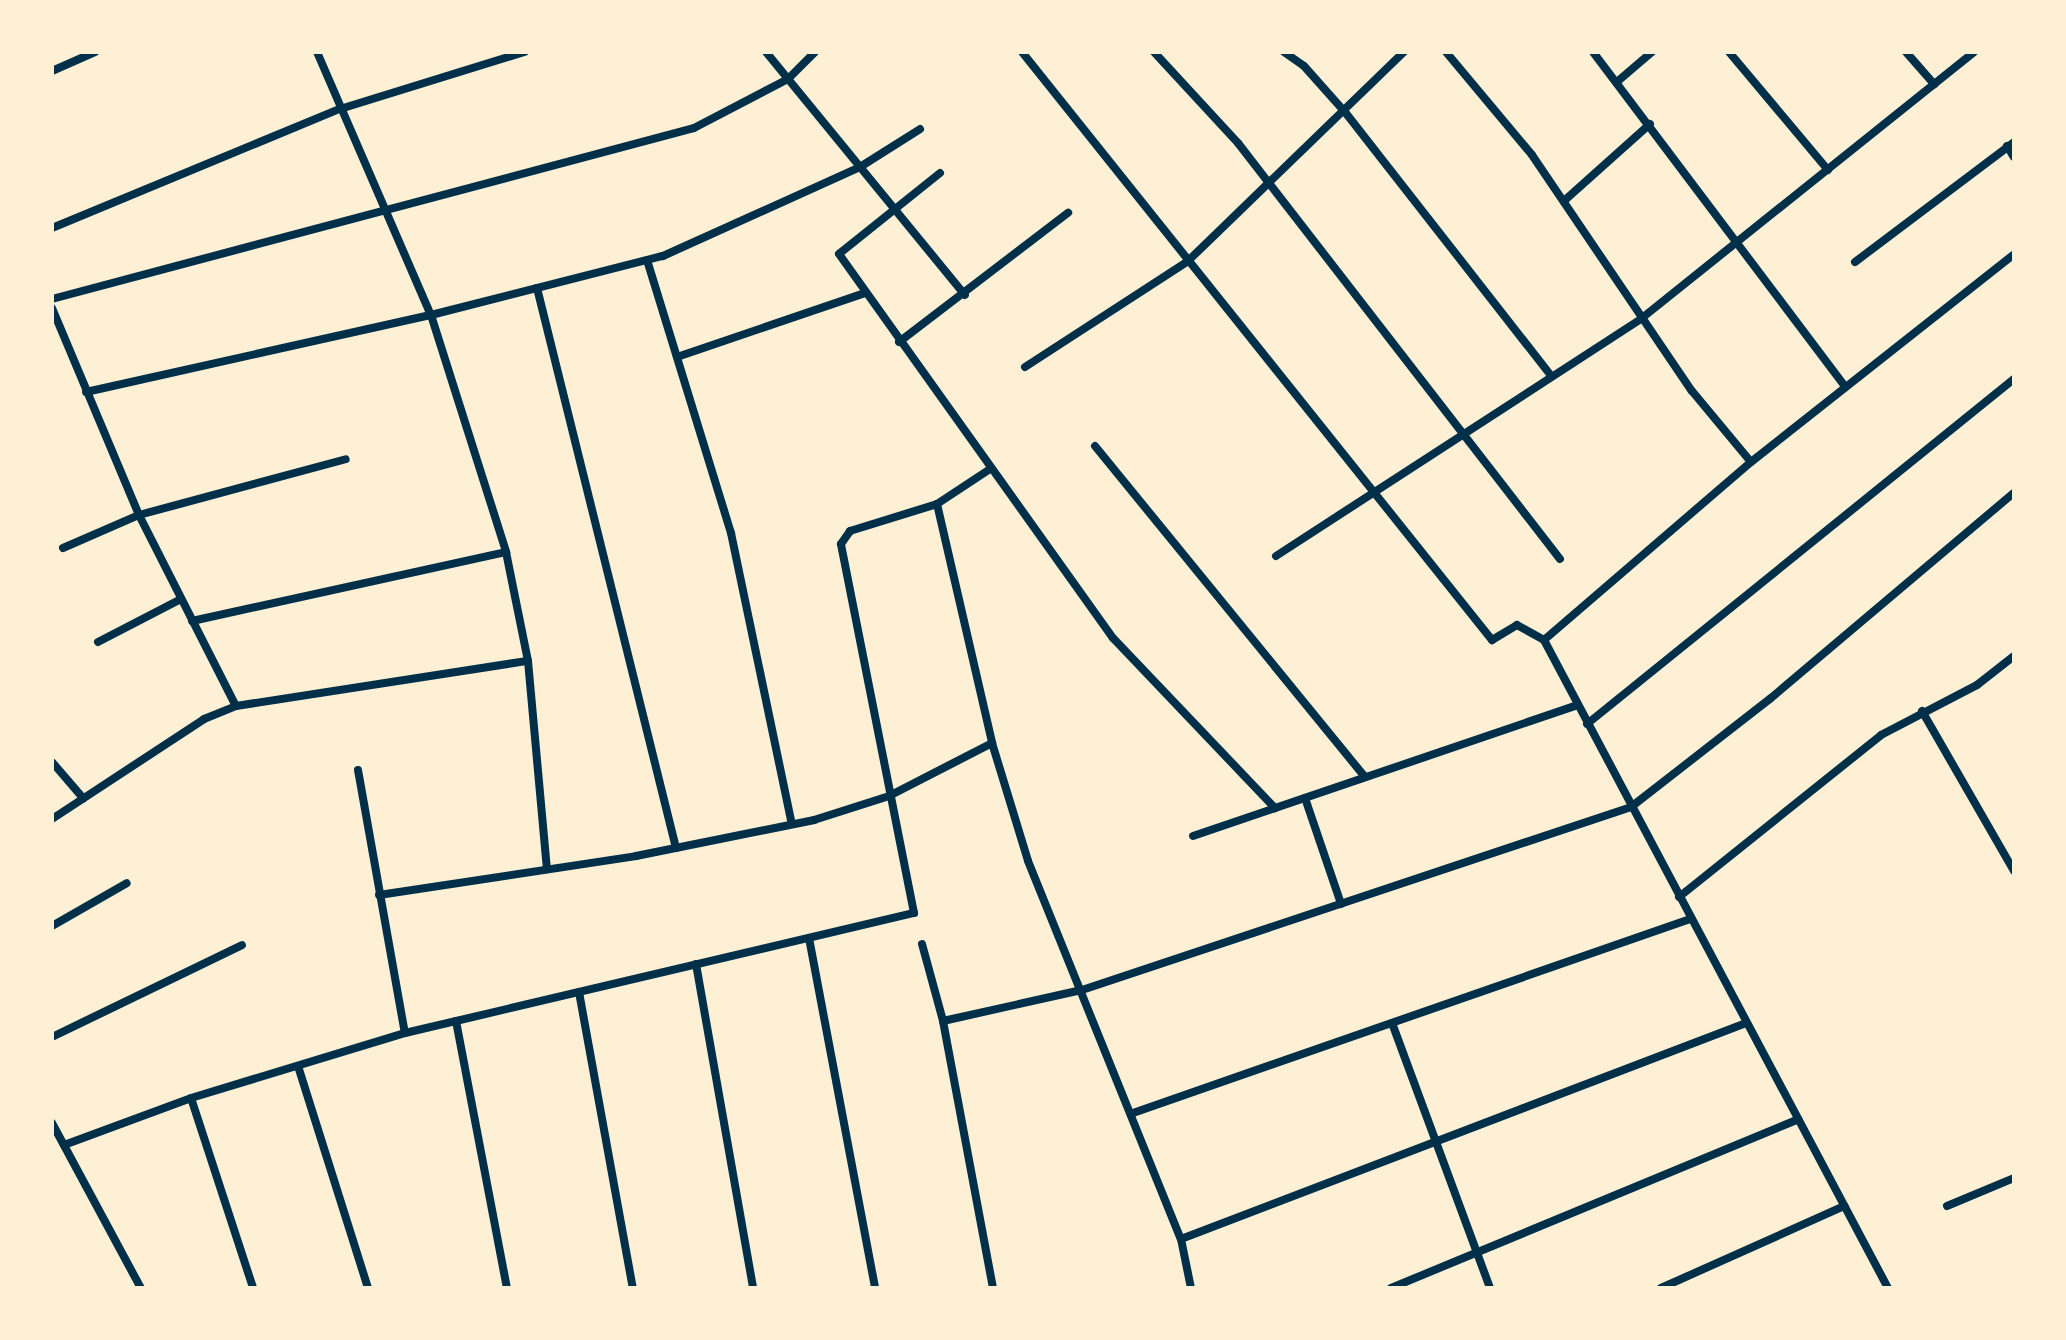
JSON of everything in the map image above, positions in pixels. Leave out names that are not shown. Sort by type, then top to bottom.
[{"type":"street","points":[[52,71],[95,52]]},
{"type":"street","points":[[317,52],[383,211],[431,315],[506,552],[528,661],[547,869]]},
{"type":"street","points":[[52,228],[340,109],[524,52]]},
{"type":"street","points":[[766,52],[965,295]]},
{"type":"street","points":[[52,299],[694,128],[788,79],[815,52]]},
{"type":"street","points":[[1022,52],[1492,640],[1517,625],[1544,640],[1888,1288]]},
{"type":"street","points":[[1154,52],[1270,184],[1560,559]]},
{"type":"street","points":[[1284,52],[1304,66],[1345,112],[1550,374]]},
{"type":"street","points":[[1025,367],[1188,261],[1404,52]]},
{"type":"street","points":[[1446,52],[1565,200],[1642,318],[1751,462]]},
{"type":"street","points":[[1593,52],[1618,81],[1845,387]]},
{"type":"street","points":[[1618,81],[1652,52]]},
{"type":"street","points":[[1729,52],[1828,170]]},
{"type":"street","points":[[1906,52],[1934,84]]},
{"type":"street","points":[[1276,556],[1550,374],[1642,318],[1739,245],[1974,52]]},
{"type":"street","points":[[1565,200],[1650,124]]},
{"type":"street","points":[[86,392],[431,315],[647,260],[860,167],[920,129]]},
{"type":"street","points":[[1855,262],[2010,144],[2014,157]]},
{"type":"street","points":[[940,173],[839,254],[1113,638],[1275,808]]},
{"type":"street","points":[[899,342],[965,295],[1068,213]]},
{"type":"street","points":[[1544,640],[1751,462],[2014,254]]},
{"type":"street","points":[[647,260],[731,533],[792,824]]},
{"type":"street","points":[[537,288],[676,848]]},
{"type":"street","points":[[677,357],[865,293]]},
{"type":"street","points":[[52,308],[139,515],[236,706]]},
{"type":"street","points":[[1587,724],[2014,379]]},
{"type":"street","points":[[1095,446],[1365,777]]},
{"type":"street","points":[[63,548],[139,515],[346,459]]},
{"type":"street","points":[[64,1145],[191,1098],[405,1033],[914,913],[841,544],[850,531],[937,504],[990,469]]},
{"type":"street","points":[[943,1021],[1082,990],[1631,807],[1771,698],[2014,493]]},
{"type":"street","points":[[937,504],[992,743],[1028,861],[1133,1113],[1181,1239],[1191,1288]]},
{"type":"street","points":[[192,621],[506,552]]},
{"type":"street","points":[[98,642],[181,599]]},
{"type":"street","points":[[1679,897],[1881,735],[1977,685],[2014,656]]},
{"type":"street","points":[[52,819],[204,719],[236,706],[528,661]]},
{"type":"street","points":[[1193,836],[1577,705]]},
{"type":"street","points":[[1922,711],[2014,871]]},
{"type":"street","points":[[379,895],[676,848],[792,824],[889,796],[992,743]]},
{"type":"street","points":[[52,762],[83,798]]},
{"type":"street","points":[[358,770],[405,1033]]},
{"type":"street","points":[[1305,798],[1341,904]]},
{"type":"street","points":[[52,926],[127,883]]},
{"type":"street","points":[[1133,1113],[1690,919]]},
{"type":"street","points":[[809,938],[875,1288]]},
{"type":"street","points":[[922,944],[943,1021],[993,1288]]},
{"type":"street","points":[[52,1037],[242,945]]},
{"type":"street","points":[[696,964],[753,1288]]},
{"type":"street","points":[[579,992],[633,1288]]},
{"type":"street","points":[[456,1021],[507,1288]]},
{"type":"street","points":[[1392,1023],[1490,1288]]},
{"type":"street","points":[[1181,1239],[1746,1023]]},
{"type":"street","points":[[298,1066],[368,1288]]},
{"type":"street","points":[[191,1098],[253,1288]]},
{"type":"street","points":[[1391,1288],[1477,1256],[1798,1119]]},
{"type":"street","points":[[52,1123],[141,1288]]},
{"type":"street","points":[[1947,1206],[2014,1178]]},
{"type":"street","points":[[1661,1288],[1844,1206]]}]
